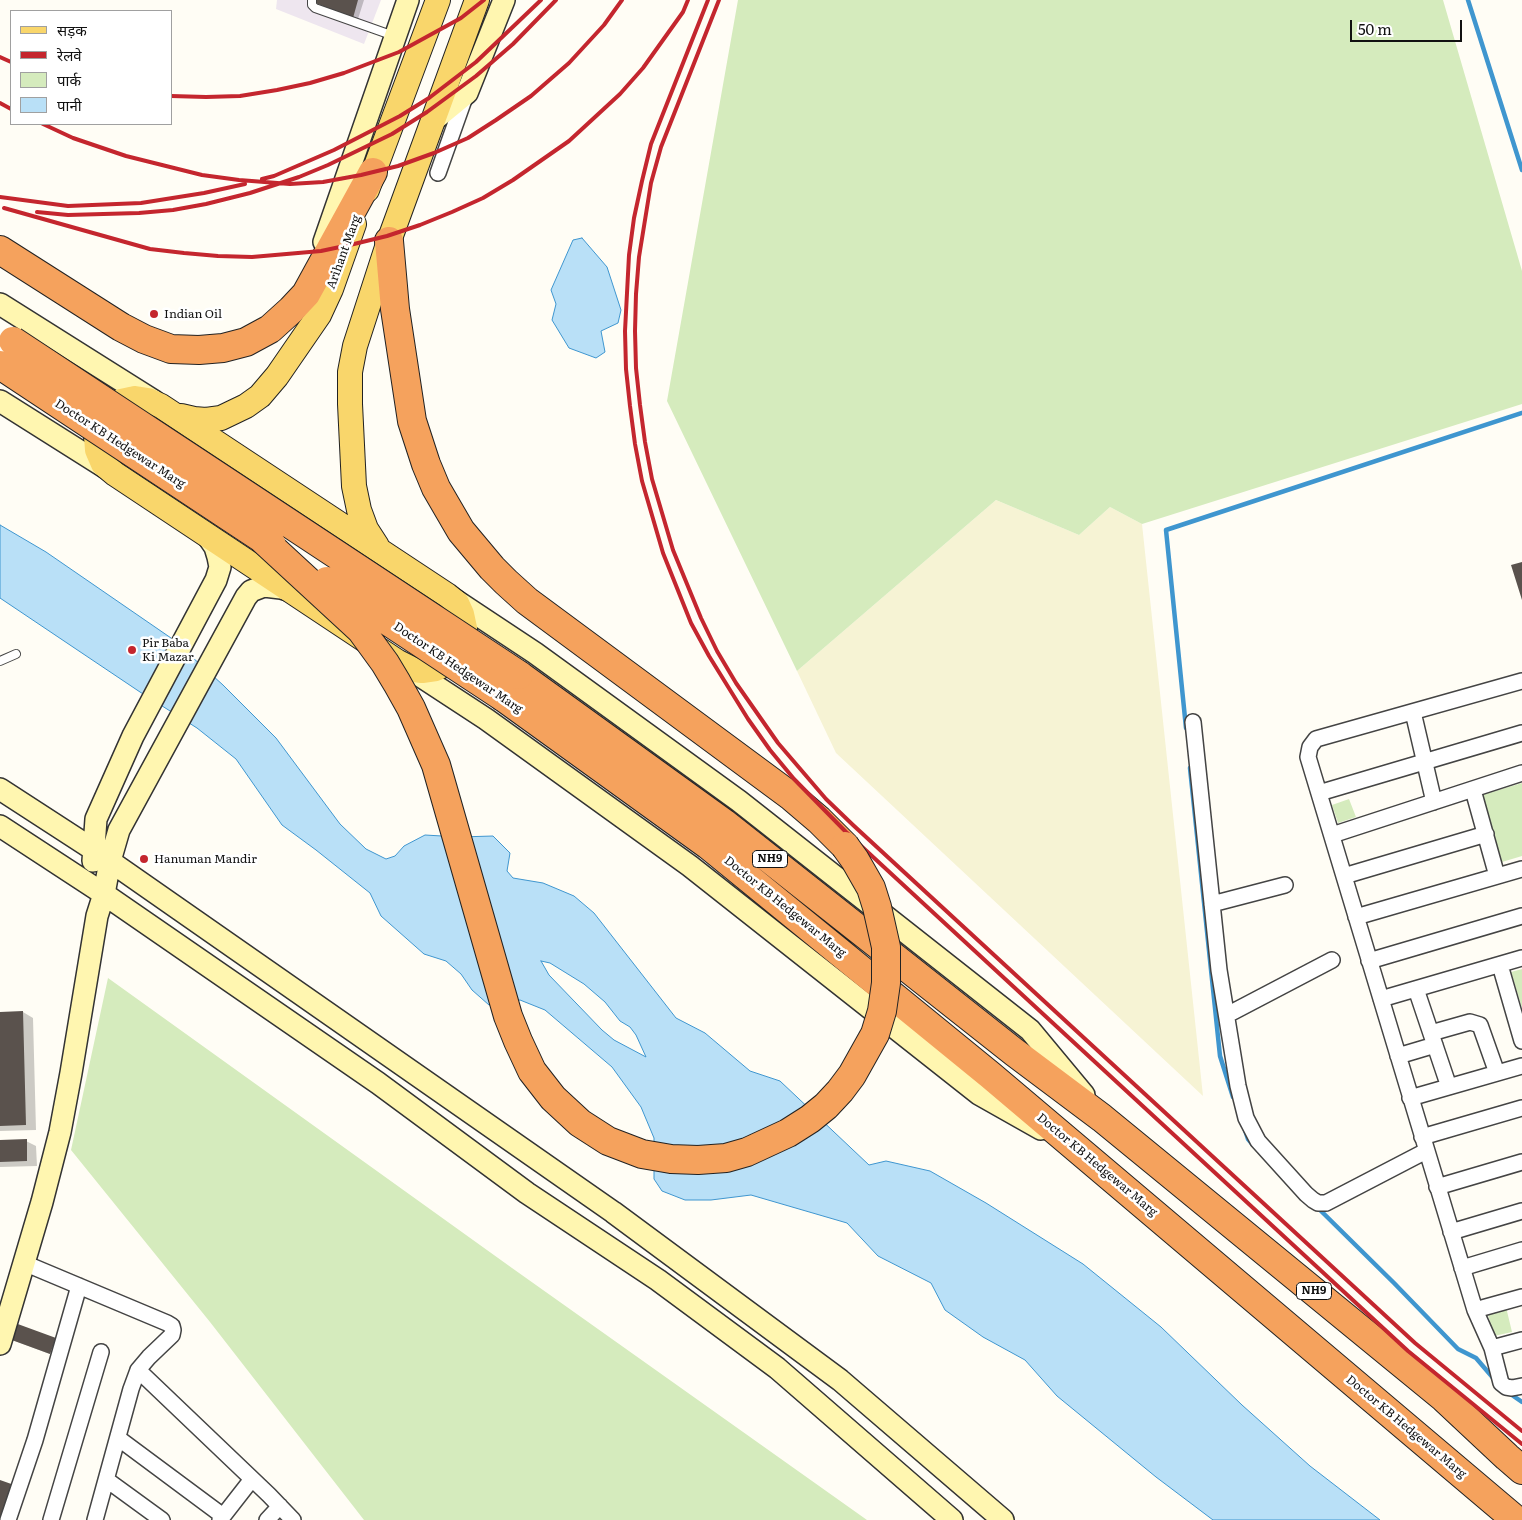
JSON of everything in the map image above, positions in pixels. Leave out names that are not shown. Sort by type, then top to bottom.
[{"type":"highway","points":[[0,250],[120,327],[144,339],[171,349],[199,350],[223,348],[246,342],[270,329],[306,294],[373,172]]},
{"type":"highway","points":[[258,535],[361,630],[385,663],[411,708],[436,764],[508,1016],[532,1071],[553,1098],[580,1123],[608,1141],[642,1154],[671,1159],[698,1160],[726,1158],[747,1152],[788,1133],[826,1106],[852,1075],[875,1034],[882,1011],[886,983],[886,947],[878,907],[871,888],[845,846],[819,820],[792,797],[527,601],[506,582],[461,531],[436,488],[412,421],[395,309],[389,241]]},
{"type":"highway","name":"NH9","points":[[7,337],[519,675],[724,823],[1014,1052],[1102,1118],[1444,1398],[1522,1470]]},
{"type":"highway","name":"Doctor KB Hedgewar Marg","points":[[0,365],[503,697],[708,845],[990,1075],[1516,1520]]},
{"type":"main road","points":[[306,294],[408,0]]},
{"type":"main road","name":"Arihant Marg","points":[[165,408],[194,419],[206,420],[221,418],[246,406],[260,396],[278,376],[302,341],[323,307],[331,289],[438,0]]},
{"type":"main road","points":[[390,557],[374,544],[359,510],[354,486],[350,372],[355,346],[389,241],[477,0]]},
{"type":"main road","points":[[433,121],[467,93],[504,0]]},
{"type":"main road","points":[[0,304],[165,408],[535,653],[739,801],[1030,1030],[1102,1118]]},
{"type":"main road","points":[[115,474],[103,464],[97,450],[96,436],[100,422],[109,410],[121,401],[135,398],[148,400],[165,408]]},
{"type":"main road","points":[[0,401],[115,474],[486,719],[690,866],[978,1094],[1082,1152]]},
{"type":"main road","points":[[163,506],[209,438]]},
{"type":"main road","points":[[0,1344],[42,1202],[60,1132],[72,1073],[97,916],[97,889],[102,856],[96,819],[133,736],[216,580],[220,567],[215,547],[206,534]]},
{"type":"main road","points":[[301,597],[354,534]]},
{"type":"main road","points":[[102,856],[119,830],[237,612],[251,591],[272,586],[301,597]]},
{"type":"main road","points":[[398,662],[414,670],[422,671],[436,669],[448,663],[457,654],[463,642],[465,628],[457,603],[447,595]]},
{"type":"main road","points":[[0,789],[102,856],[613,1212],[840,1380],[1003,1520]]},
{"type":"main road","points":[[0,826],[97,889],[378,1083],[527,1193],[658,1280],[776,1368],[952,1520]]},
{"type":"street","points":[[438,173],[467,93]]},
{"type":"street","points":[[1522,680],[1316,739],[1310,747],[1308,757],[1475,1310],[1492,1348],[1502,1383],[1506,1388],[1522,1386]]},
{"type":"street","points":[[1413,712],[1434,802]]},
{"type":"street","points":[[1192,722],[1219,970],[1238,1086],[1246,1118],[1258,1141],[1313,1200],[1318,1203],[1326,1203],[1424,1144],[1522,1108]]},
{"type":"street","points":[[1319,793],[1522,733]]},
{"type":"street","points":[[1332,835],[1522,773]]},
{"type":"street","points":[[1473,790],[1497,876]]},
{"type":"street","points":[[1344,876],[1486,834]]},
{"type":"street","points":[[1356,917],[1522,869]]},
{"type":"street","points":[[1212,904],[1285,885]]},
{"type":"street","points":[[1369,961],[1522,916]]},
{"type":"street","points":[[1381,999],[1522,958]]},
{"type":"street","points":[[1227,1016],[1332,960]]},
{"type":"street","points":[[1500,965],[1522,1041]]},
{"type":"street","points":[[1416,989],[1449,1087]]},
{"type":"street","points":[[1398,1056],[1470,1022],[1480,1025],[1497,1073]]},
{"type":"street","points":[[1410,1098],[1522,1066]]},
{"type":"street","points":[[1437,1187],[1522,1162]]},
{"type":"street","points":[[1451,1232],[1522,1211]]},
{"type":"street","points":[[1462,1268],[1522,1250]]},
{"type":"street","points":[[24,1263],[172,1326],[172,1335],[149,1356],[138,1370],[131,1389],[97,1519]]},
{"type":"street","points":[[8,1520],[80,1286]]},
{"type":"street","points":[[1475,1310],[1522,1297]]},
{"type":"street","points":[[1492,1348],[1522,1340]]},
{"type":"street","points":[[51,1520],[101,1352]]},
{"type":"street","points":[[138,1370],[293,1520]]},
{"type":"street","points":[[118,1438],[222,1518],[252,1479]]},
{"type":"street","points":[[107,1480],[162,1520]]},
{"type":"street","points":[[267,1520],[280,1506]]},
{"type":"lane","points":[[312,0],[312,5],[315,8],[396,36]]},
{"type":"lane","points":[[0,661],[16,654]]},
{"type":"shaded area","points":[[277,0],[381,0],[364,44],[276,9]]},
{"type":"shaded area","points":[[996,500],[1079,535],[1110,507],[1142,524],[1203,1096],[836,753],[797,671]]},
{"type":"green space","points":[[738,0],[1443,0],[1522,271],[1522,404],[1142,524],[1110,507],[1079,535],[996,500],[797,671],[667,401]]},
{"type":"green space","points":[[1522,783],[1522,856],[1502,862],[1482,795]]},
{"type":"green space","points":[[1349,799],[1356,817],[1338,823],[1332,805]]},
{"type":"green space","points":[[1522,969],[1522,1008],[1511,972]]},
{"type":"green space","points":[[108,978],[867,1520],[364,1520],[210,1322],[71,1150]]},
{"type":"green space","points":[[1506,1307],[1512,1332],[1494,1336],[1487,1311]]},
{"type":"water","points":[[582,238],[607,267],[621,310],[618,323],[601,331],[605,352],[596,358],[569,348],[552,320],[556,304],[551,290],[573,240]]},
{"type":"water","points":[[0,525],[46,552],[171,638],[223,685],[276,738],[340,824],[366,849],[386,859],[395,856],[404,846],[425,835],[493,836],[510,853],[507,871],[513,878],[543,883],[574,896],[594,913],[676,1018],[705,1033],[750,1071],[780,1081],[869,1165],[886,1161],[930,1171],[986,1203],[1083,1264],[1161,1327],[1242,1405],[1310,1466],[1380,1520],[1213,1520],[1156,1477],[1057,1396],[1025,1360],[983,1337],[945,1310],[931,1283],[878,1256],[847,1223],[751,1195],[711,1200],[685,1200],[662,1191],[654,1179],[654,1138],[641,1107],[612,1067],[545,1010],[520,1000],[489,1005],[472,990],[461,974],[446,961],[424,954],[381,916],[370,893],[282,825],[236,759],[197,728],[0,598]],"holes":[[[541,961],[550,963],[584,984],[605,1002],[620,1021],[630,1027],[636,1035],[646,1057],[614,1040],[602,1030],[549,975]]]},
{"type":"building","points":[[314,0],[358,0],[353,18],[313,2]]},
{"type":"building","points":[[1522,562],[1522,600],[1511,565]]},
{"type":"building","points":[[23,1011],[26,1125],[0,1126],[0,1012]]},
{"type":"building","points":[[27,1139],[27,1161],[0,1162],[0,1140]]},
{"type":"building","points":[[15,1323],[56,1338],[50,1354],[9,1339]]},
{"type":"building","points":[[0,1480],[17,1486],[4,1520],[0,1520]]},
{"type":"waterway","points":[[1468,0],[1522,170]]},
{"type":"waterway","points":[[1186,728],[1166,530],[1522,413]]},
{"type":"waterway","points":[[1190,768],[1220,1056],[1233,1097]]},
{"type":"waterway","points":[[1245,1130],[1248,1139],[1253,1145]]},
{"type":"waterway","points":[[1318,1208],[1458,1349],[1476,1358],[1494,1379]]},
{"type":"waterway","points":[[1509,1393],[1522,1402]]},
{"type":"railway","points":[[172,96],[240,96],[310,83],[344,73],[399,52],[461,18],[484,0]]},
{"type":"railway","points":[[262,179],[274,176],[334,150],[400,116],[429,98],[476,62],[541,0]]},
{"type":"railway","points":[[37,212],[68,215],[173,210],[250,193],[299,177],[392,134],[427,112],[476,76],[513,44],[556,0]]},
{"type":"railway","points":[[45,125],[73,138],[126,156],[202,175],[290,184],[323,182],[361,175],[398,166],[434,153],[468,138],[496,120],[531,96],[569,63],[604,25],[622,0]]},
{"type":"railway","points":[[4,208],[150,249],[218,256],[252,257],[321,251],[387,236],[420,225],[483,198],[513,180],[569,141],[620,94],[643,68],[683,12],[688,0]]},
{"type":"railway","points":[[708,0],[651,144],[634,218],[629,255],[625,331],[626,369],[630,406],[642,481],[663,553],[691,623],[709,656],[748,719],[770,750],[794,779],[846,832],[1408,1351],[1522,1444]]},
{"type":"railway","points":[[719,0],[661,147],[651,183],[639,257],[635,331],[640,405],[652,479],[673,550],[717,651],[736,683],[778,743],[826,799],[1415,1343],[1522,1431]]},
{"type":"railway","points":[[0,57],[10,62]]},
{"type":"railway","points":[[0,103],[10,108]]},
{"type":"railway","points":[[0,197],[68,206],[141,203],[245,184]]},
{"type":"place","name":"Indian Oil","points":[[154,314]]},
{"type":"place","name":"Pir Baba Ki Mazar","points":[[132,650]]},
{"type":"place","name":"Hanuman Mandir","points":[[144,859]]}]
